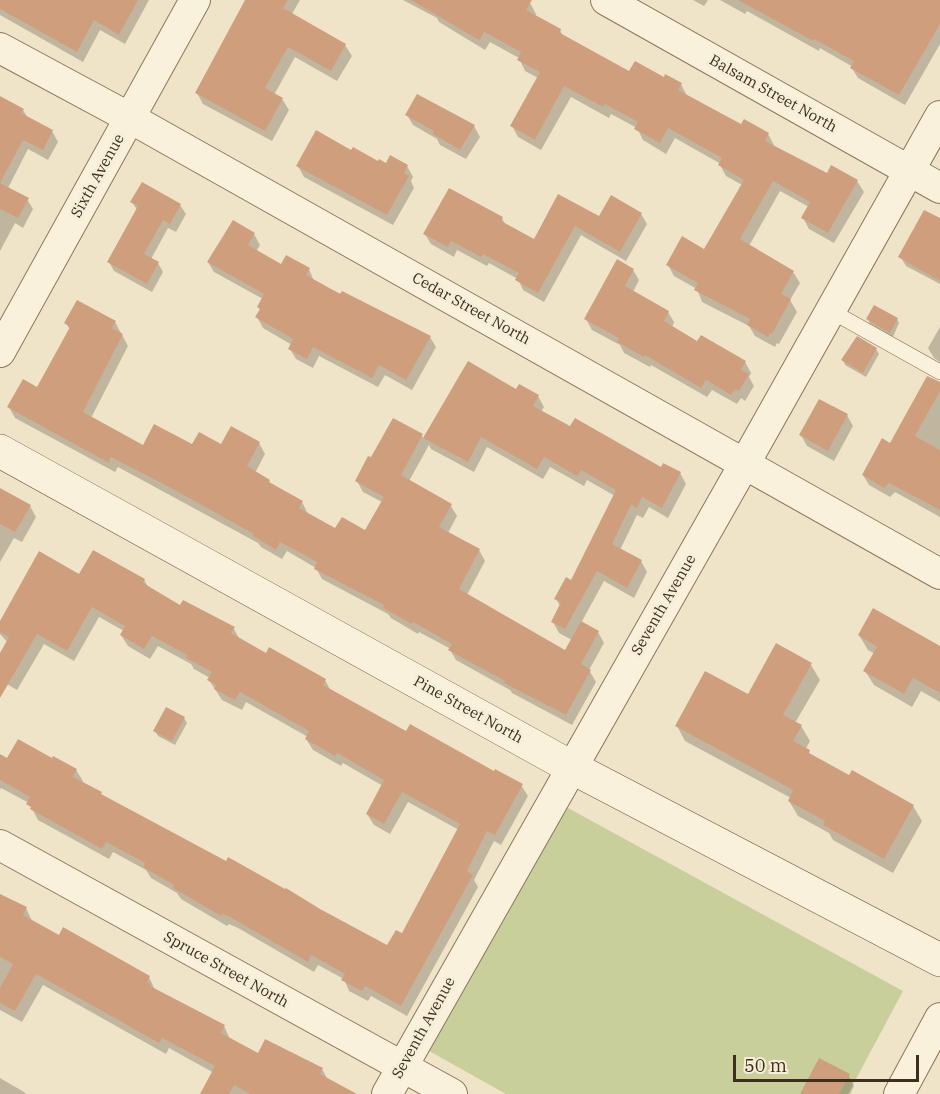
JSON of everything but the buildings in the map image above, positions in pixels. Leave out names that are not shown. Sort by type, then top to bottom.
[{"type":"street","name":"Sixth Avenue","points":[[0,352],[195,0]]},
{"type":"street","name":"Balsam Street North","points":[[606,0],[940,188]]},
{"type":"street","name":"Cedar Street North","points":[[0,48],[130,118],[940,574]]},
{"type":"street","name":"Seventh Avenue","points":[[387,1094],[940,116]]},
{"type":"street","name":"Pine Street North","points":[[0,451],[572,767],[940,960]]},
{"type":"street","name":"Spruce Street North","points":[[0,845],[452,1094]]},
{"type":"street","points":[[900,1094],[940,1018]]},
{"type":"lane","points":[[831,311],[940,372]]},
{"type":"green space","points":[[557,802],[903,991],[848,1094],[506,1094],[422,1047]]}]
